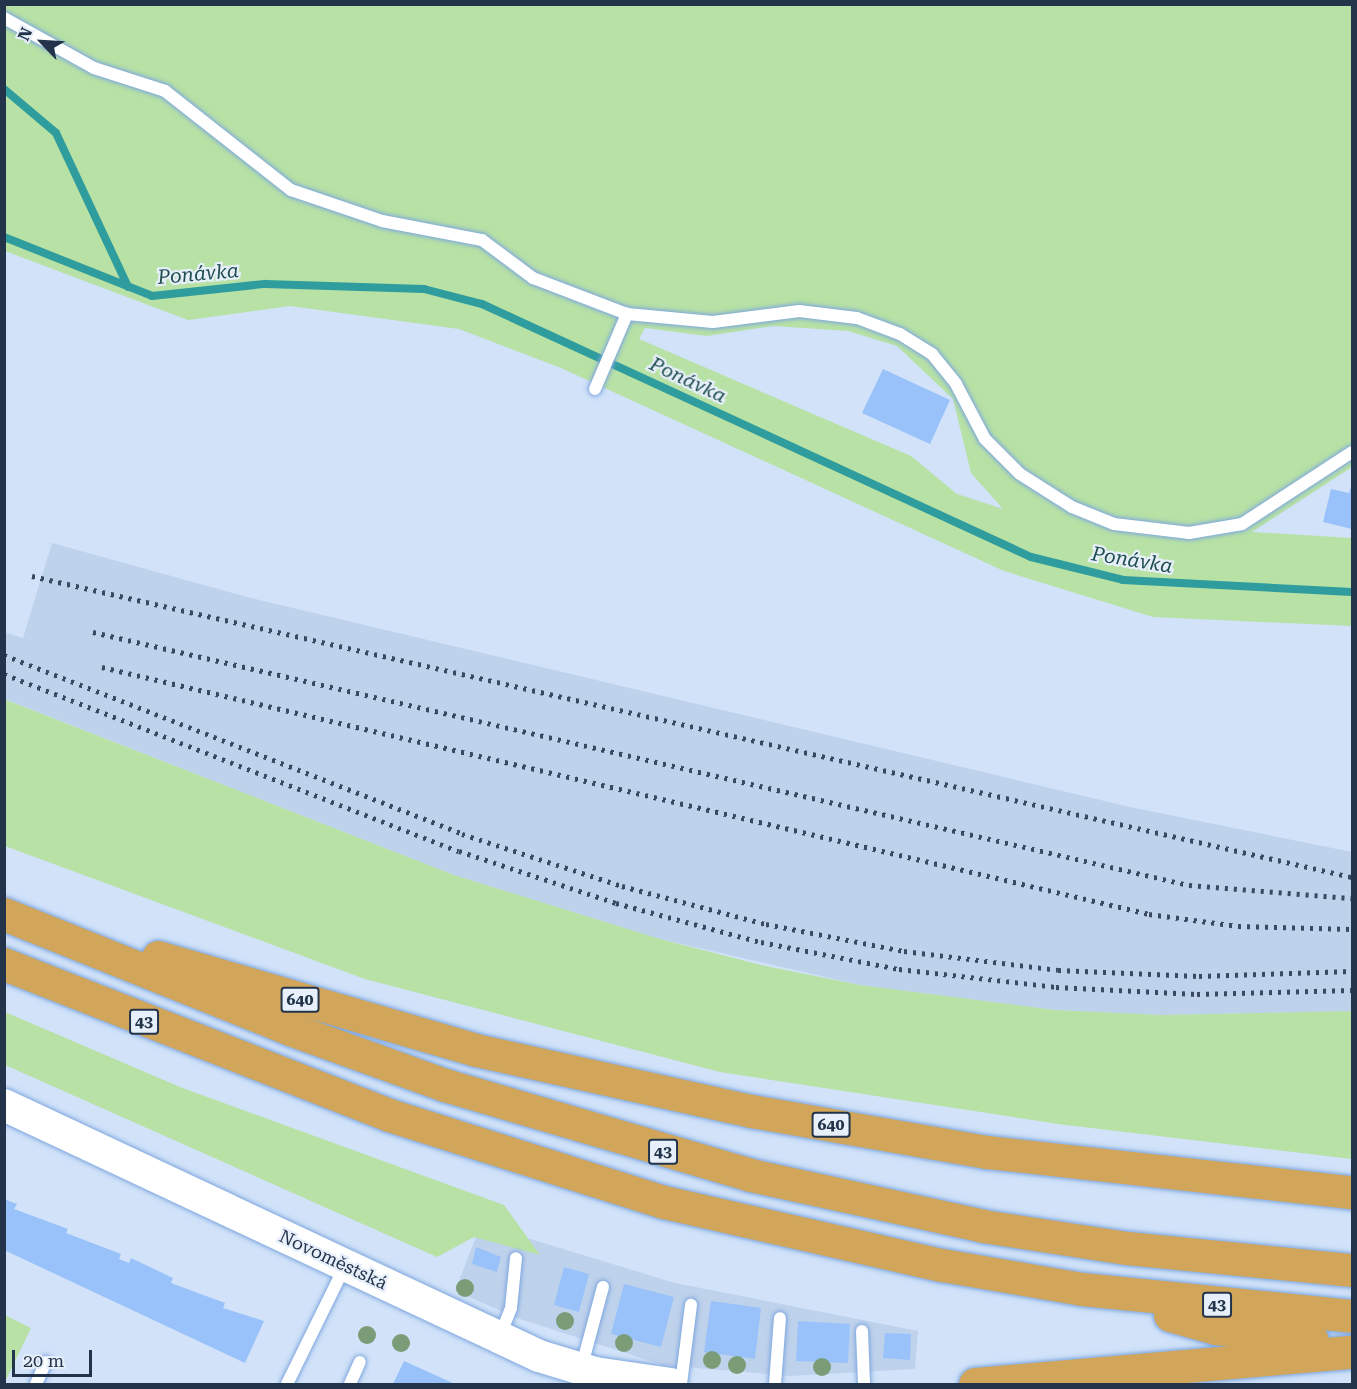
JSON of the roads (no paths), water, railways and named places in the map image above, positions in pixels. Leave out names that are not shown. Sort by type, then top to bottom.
[{"type":"highway","name":"640","points":[[4,912],[476,1050],[752,1111],[987,1152],[1353,1192]]},
{"type":"highway","name":"43","points":[[4,912],[434,1081],[728,1169],[994,1228],[1127,1248],[1353,1270]]},
{"type":"highway","name":"43","points":[[4,964],[295,1081],[559,1171],[788,1232],[1082,1289],[1353,1316]]},
{"type":"highway","points":[[1082,1289],[1216,1328],[1353,1343]]},
{"type":"highway","points":[[975,1384],[1353,1352]]},
{"type":"street","name":"Novoměstská","points":[[4,1105],[499,1339],[581,1369],[671,1384]]},
{"type":"lane","points":[[4,18],[94,68],[165,91],[291,190],[382,221],[482,240],[533,278],[627,314],[713,322],[799,311],[857,318],[900,334],[932,354],[986,439],[1020,474],[1072,507],[1114,524],[1189,533],[1242,524],[1353,452]]},
{"type":"lane","points":[[596,389],[627,314]]},
{"type":"lane","points":[[499,1339],[512,1308],[516,1258]]},
{"type":"lane","points":[[287,1384],[345,1266]]},
{"type":"lane","points":[[581,1369],[603,1287]]},
{"type":"lane","points":[[681,1384],[691,1305]]},
{"type":"lane","points":[[776,1384],[780,1318]]},
{"type":"lane","points":[[862,1331],[864,1384]]},
{"type":"lane","points":[[36,1384],[46,1362]]},
{"type":"lane","points":[[350,1384],[360,1362]]},
{"type":"waterway","points":[[4,89],[56,133],[128,287]]},
{"type":"waterway","name":"Ponávka","points":[[4,237],[152,296],[265,284],[424,289],[482,304],[1031,557],[1123,580],[1352,592]]},
{"type":"railway","points":[[32,576],[1352,877]]},
{"type":"railway","points":[[93,632],[1189,885],[1352,898]]},
{"type":"railway","points":[[4,655],[462,834],[622,886],[766,924],[904,951],[1058,970],[1199,976],[1352,971]]},
{"type":"railway","points":[[102,667],[1149,914],[1238,926],[1352,929]]},
{"type":"railway","points":[[4,674],[459,851],[616,903],[761,942],[899,969],[1056,987],[1197,994],[1352,990]]}]
